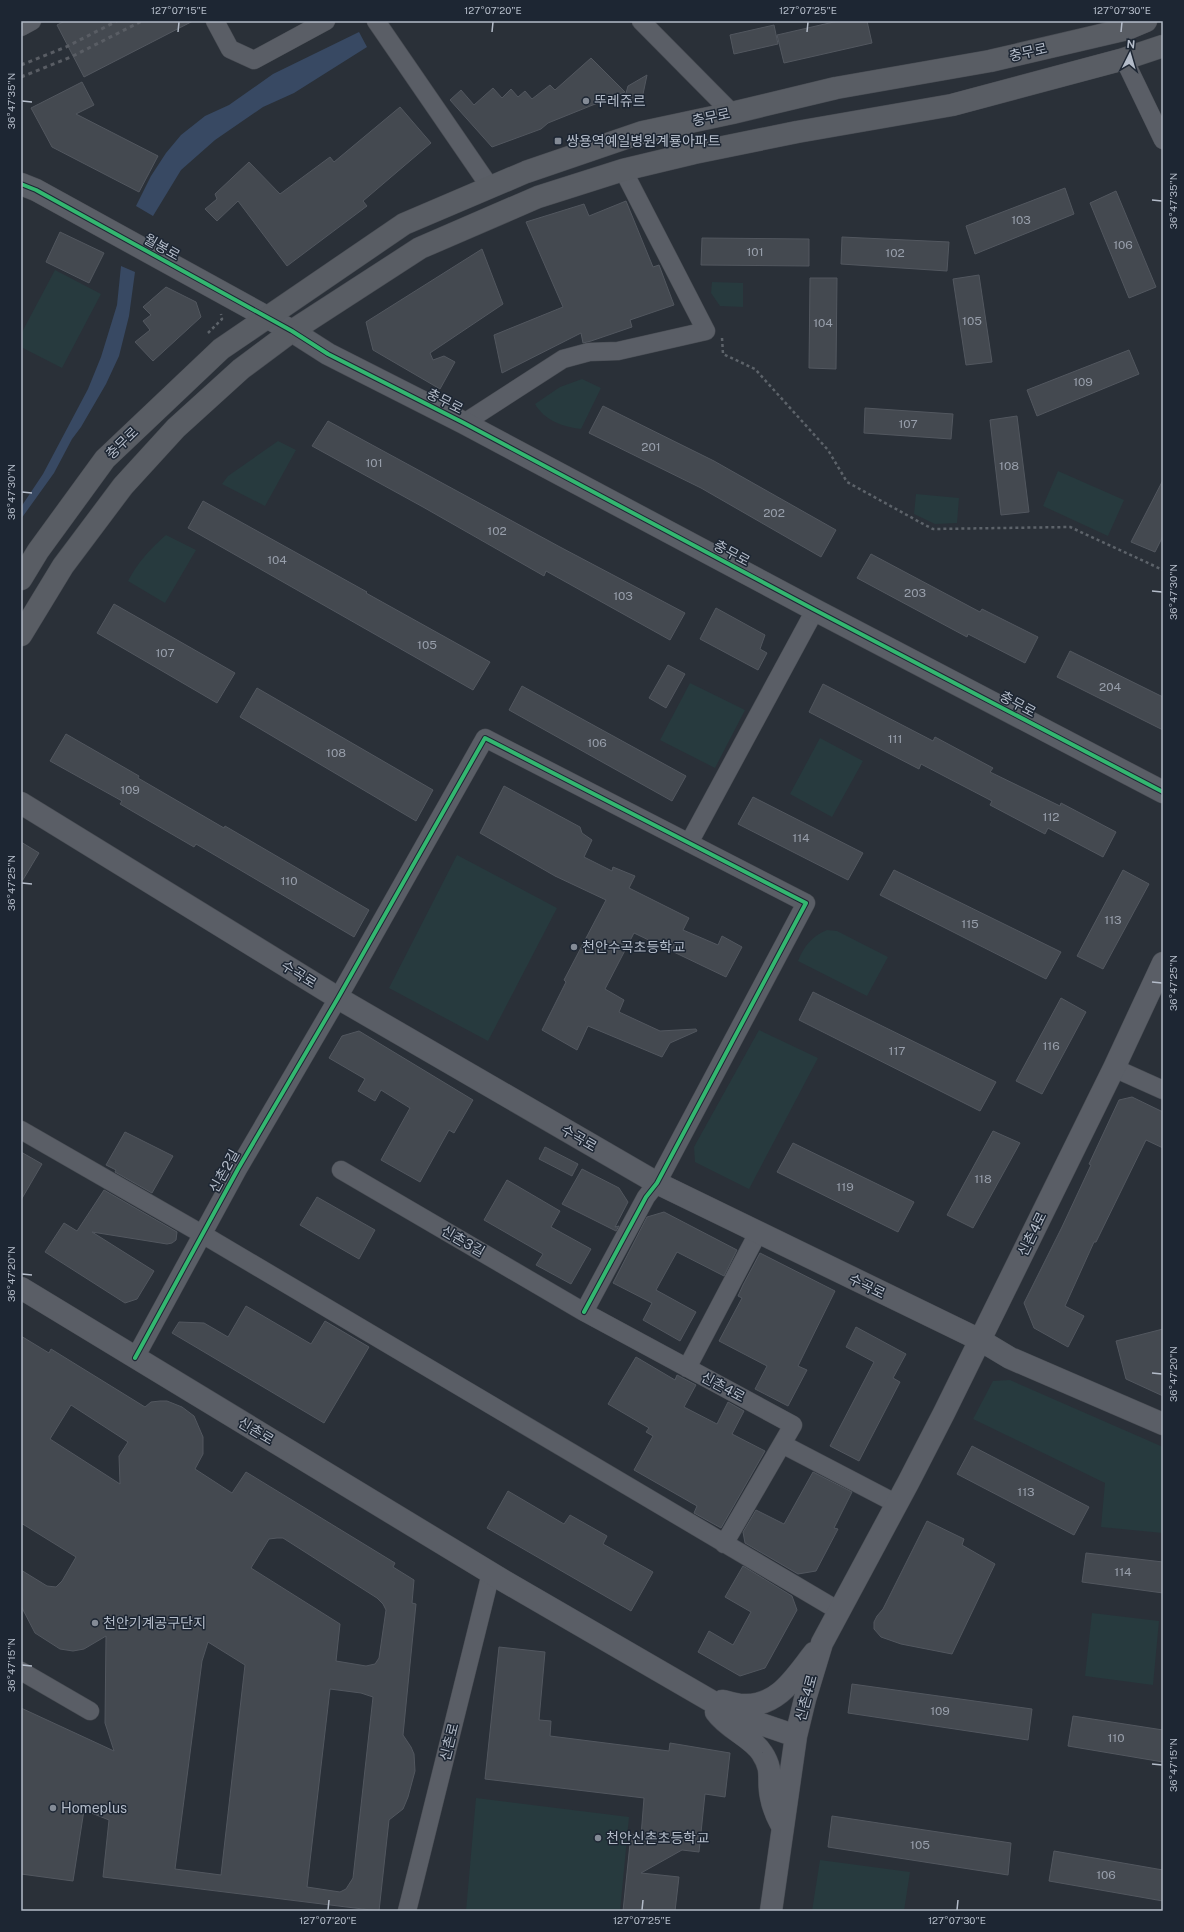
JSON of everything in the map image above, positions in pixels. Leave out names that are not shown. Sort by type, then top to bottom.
[{"type":"main road","name":"충무로","points":[[21,579],[38,551],[105,459],[221,350],[404,224],[526,172],[643,132],[732,113],[836,88],[990,61],[1127,29],[1146,21]]},
{"type":"main road","name":"충무로","points":[[21,635],[63,566],[123,486],[176,428],[241,369],[292,331],[420,248],[538,197],[623,170],[694,153],[797,132],[952,105],[1124,59],[1163,46]]},
{"type":"street","points":[[214,21],[230,49],[254,60],[326,21]]},
{"type":"street","points":[[376,21],[490,187]]},
{"type":"street","points":[[640,21],[732,113]]},
{"type":"street","points":[[1124,59],[1163,140]]},
{"type":"street","points":[[464,423],[563,360],[589,352],[618,350],[706,331],[623,170]]},
{"type":"street","name":"월봉로","points":[[21,184],[36,190],[292,331]]},
{"type":"street","name":"충무로","points":[[292,331],[328,354],[464,423],[814,610],[1163,792]]},
{"type":"street","points":[[584,1312],[646,1197],[657,1183],[806,903],[689,843],[814,610]]},
{"type":"street","name":"신촌2길","points":[[135,1358],[238,1169],[338,998],[485,738],[689,843]]},
{"type":"street","name":"수곡로","points":[[21,803],[338,998],[657,1183],[758,1234],[980,1340],[1010,1358],[1163,1424]]},
{"type":"street","name":"신촌4로","points":[[771,1911],[796,1736],[805,1699],[822,1643],[897,1504],[980,1340],[1114,1068],[1163,963]]},
{"type":"street","points":[[1114,1068],[1163,1090]]},
{"type":"street","points":[[21,1130],[202,1234],[839,1611]]},
{"type":"street","name":"신촌3길","points":[[341,1170],[584,1312]]},
{"type":"street","points":[[687,1368],[758,1234]]},
{"type":"street","name":"신촌로","points":[[21,1288],[491,1573],[704,1697],[737,1716],[796,1736]]},
{"type":"street","name":"신촌4로","points":[[584,1312],[793,1425],[782,1444]]},
{"type":"street","points":[[724,1544],[782,1444],[897,1504]]},
{"type":"street","name":"신촌로","points":[[407,1911],[491,1573]]},
{"type":"street","points":[[704,1697],[744,1705],[764,1702],[783,1692],[822,1643]]},
{"type":"street","points":[[21,1671],[90,1711]]},
{"type":"street","points":[[704,1697],[720,1718],[761,1751],[770,1767],[770,1796],[782,1828]]},
{"type":"path","points":[[205,336],[222,320],[220,311]]},
{"type":"path","points":[[721,334],[723,354],[755,370],[828,450],[847,482],[924,525],[933,529],[1070,527],[1163,570]]},
{"type":"green space","points":[[55,270],[101,294],[62,368],[21,347],[21,334]]},
{"type":"green space","points":[[712,282],[743,283],[743,307],[720,306],[711,293]]},
{"type":"green space","points":[[582,379],[601,388],[581,429],[555,422],[543,414],[535,404],[560,387]]},
{"type":"green space","points":[[278,441],[296,450],[265,506],[222,484],[228,476]]},
{"type":"green space","points":[[1058,471],[1124,500],[1108,536],[1043,506]]},
{"type":"green space","points":[[916,494],[959,498],[957,523],[935,524],[914,514]]},
{"type":"green space","points":[[166,535],[196,550],[165,603],[128,581],[145,556]]},
{"type":"green space","points":[[690,683],[745,710],[715,768],[660,740]]},
{"type":"green space","points":[[820,738],[863,761],[832,817],[790,794]]},
{"type":"green space","points":[[457,855],[557,908],[488,1041],[389,988]]},
{"type":"green space","points":[[827,930],[837,931],[888,957],[867,996],[798,961],[809,942],[817,935]]},
{"type":"green space","points":[[759,1030],[818,1058],[749,1189],[695,1162],[694,1147]]},
{"type":"green space","points":[[1010,1380],[1163,1447],[1163,1533],[1101,1527],[1105,1483],[973,1419],[993,1381]]},
{"type":"green space","points":[[1092,1613],[1159,1621],[1153,1685],[1085,1676]]},
{"type":"green space","points":[[476,1798],[629,1817],[620,1911],[466,1911]]},
{"type":"green space","points":[[820,1860],[910,1872],[904,1911],[812,1911]]},
{"type":"water","points":[[359,32],[367,47],[294,93],[263,107],[215,140],[181,170],[153,216],[136,206],[151,176],[166,153],[181,135],[205,116],[229,105],[273,74]]},
{"type":"water","points":[[121,266],[135,272],[129,316],[119,356],[106,384],[81,427],[72,439],[54,473],[21,519],[21,507],[43,474],[88,389],[101,357],[117,305]]},
{"type":"building","points":[[65,21],[193,21],[84,77],[57,25]]},
{"type":"building","points":[[838,21],[867,21],[872,43],[784,63],[777,35]]},
{"type":"building","points":[[774,25],[778,44],[734,54],[730,35]]},
{"type":"building","points":[[591,58],[625,92],[548,123],[541,129],[492,147],[450,100],[461,90],[474,105],[493,88],[502,98],[511,89],[518,97],[525,91],[532,99],[550,85],[555,90]]},
{"type":"building","points":[[647,75],[642,99],[623,104],[628,86]]},
{"type":"building","points":[[82,82],[94,105],[76,114],[158,156],[139,192],[52,147],[31,108]]},
{"type":"building","points":[[400,107],[431,143],[363,201],[367,206],[287,266],[238,201],[217,221],[205,209],[217,199],[215,194],[249,162],[280,194],[330,157],[334,162]]},
{"type":"building","points":[[1065,188],[1074,214],[975,254],[966,226]]},
{"type":"building","points":[[1116,191],[1156,287],[1129,298],[1090,203]]},
{"type":"building","points":[[626,201],[653,267],[659,265],[674,305],[630,320],[632,327],[591,341],[583,343],[581,333],[502,373],[494,335],[563,307],[526,222],[584,204],[589,216]]},
{"type":"building","points":[[60,232],[104,253],[89,283],[46,262]]},
{"type":"building","points":[[842,237],[949,242],[947,271],[841,264]]},
{"type":"building","points":[[702,238],[809,239],[809,266],[701,265]]},
{"type":"building","points":[[482,249],[503,304],[430,353],[433,360],[444,356],[455,362],[440,389],[373,350],[366,322]]},
{"type":"building","points":[[979,275],[992,362],[966,365],[953,279]]},
{"type":"building","points":[[810,278],[837,278],[836,369],[809,368]]},
{"type":"building","points":[[166,287],[196,302],[201,317],[153,361],[135,342],[150,330],[143,321],[151,315],[143,307]]},
{"type":"building","points":[[1129,350],[1139,374],[1037,416],[1027,390]]},
{"type":"building","points":[[603,406],[714,461],[836,530],[821,557],[701,488],[589,433]]},
{"type":"building","points":[[865,408],[953,414],[951,439],[864,433]]},
{"type":"building","points":[[1017,416],[1029,512],[1001,515],[990,420]]},
{"type":"building","points":[[328,421],[685,613],[670,640],[546,571],[544,576],[312,446]]},
{"type":"building","points":[[1163,480],[1163,536],[1155,552],[1131,542]]},
{"type":"building","points":[[203,501],[490,662],[473,690],[188,528]]},
{"type":"building","points":[[871,554],[980,612],[982,609],[1038,637],[1025,663],[968,634],[967,637],[857,578]]},
{"type":"building","points":[[114,604],[235,673],[217,703],[97,633]]},
{"type":"building","points":[[716,608],[765,635],[760,649],[767,653],[758,670],[700,639]]},
{"type":"building","points":[[1070,651],[1163,697],[1163,730],[1057,677]]},
{"type":"building","points":[[668,665],[685,674],[666,708],[649,698]]},
{"type":"building","points":[[823,684],[933,741],[935,737],[993,768],[990,772],[1060,806],[1061,803],[1116,832],[1103,857],[1048,828],[1045,834],[990,805],[992,801],[921,764],[919,769],[809,712]]},
{"type":"building","points":[[522,686],[686,776],[672,801],[509,710]]},
{"type":"building","points":[[257,688],[433,790],[416,821],[240,717]]},
{"type":"building","points":[[66,734],[139,776],[138,778],[224,828],[225,826],[369,910],[354,937],[196,844],[194,847],[120,804],[122,801],[50,761]]},
{"type":"building","points":[[504,786],[580,827],[582,833],[592,840],[584,857],[612,871],[613,867],[635,876],[629,888],[689,918],[683,930],[718,945],[722,936],[742,947],[726,977],[634,933],[605,989],[624,1000],[619,1012],[660,1031],[696,1029],[697,1031],[670,1043],[662,1057],[588,1026],[577,1050],[542,1030],[566,982],[564,980],[606,900],[555,876],[480,833]]},
{"type":"building","points":[[753,797],[863,853],[848,880],[738,824]]},
{"type":"building","points":[[21,842],[39,853],[21,883]]},
{"type":"building","points":[[894,870],[1061,952],[1046,979],[880,895]]},
{"type":"building","points":[[1123,870],[1149,884],[1103,969],[1077,956]]},
{"type":"building","points":[[813,992],[996,1082],[980,1111],[799,1020]]},
{"type":"building","points":[[1061,998],[1086,1012],[1042,1094],[1016,1081]]},
{"type":"building","points":[[359,1031],[473,1100],[454,1133],[449,1130],[420,1182],[381,1160],[410,1108],[381,1090],[375,1101],[358,1091],[365,1079],[329,1058],[342,1036]]},
{"type":"building","points":[[1132,1097],[1163,1112],[1163,1148],[1146,1140],[1096,1242],[1094,1242],[1065,1306],[1084,1316],[1068,1347],[1034,1328],[1024,1303],[1062,1227],[1119,1100]]},
{"type":"building","points":[[993,1131],[1020,1143],[973,1228],[947,1215]]},
{"type":"building","points":[[125,1132],[173,1156],[152,1193],[115,1172],[116,1170],[106,1165]]},
{"type":"building","points":[[793,1143],[914,1202],[898,1232],[777,1172]]},
{"type":"building","points":[[545,1147],[578,1164],[572,1176],[539,1159]]},
{"type":"building","points":[[21,1152],[42,1164],[21,1200]]},
{"type":"building","points":[[582,1169],[619,1188],[628,1202],[615,1227],[619,1226],[616,1231],[562,1204]]},
{"type":"building","points":[[507,1180],[560,1211],[551,1227],[591,1249],[571,1284],[536,1265],[543,1254],[484,1220]]},
{"type":"building","points":[[104,1190],[177,1232],[176,1240],[167,1244],[92,1232],[154,1271],[137,1299],[125,1303],[45,1252],[64,1223],[77,1231]]},
{"type":"building","points":[[317,1197],[375,1230],[359,1259],[300,1225]]},
{"type":"building","points":[[664,1212],[737,1250],[724,1276],[677,1252],[656,1290],[696,1312],[680,1341],[643,1320],[652,1303],[613,1283],[647,1217]]},
{"type":"building","points":[[760,1253],[835,1291],[798,1366],[807,1370],[788,1406],[755,1389],[767,1366],[719,1341],[742,1298],[738,1296]]},
{"type":"building","points":[[246,1306],[311,1344],[325,1321],[369,1347],[324,1423],[172,1333],[179,1322],[204,1323],[228,1337]]},
{"type":"building","points":[[856,1327],[906,1354],[893,1378],[900,1382],[859,1461],[830,1446],[874,1362],[846,1347]]},
{"type":"building","points":[[1163,1329],[1163,1396],[1126,1379],[1116,1341]]},
{"type":"building","name":"천안기계공구단지","points":[[21,1336],[49,1353],[51,1349],[145,1407],[151,1402],[167,1401],[182,1407],[194,1416],[203,1437],[203,1454],[195,1469],[232,1493],[246,1472],[395,1563],[393,1567],[414,1580],[412,1603],[416,1604],[403,1735],[414,1754],[415,1771],[403,1809],[389,1820],[379,1911],[103,1877],[109,1820],[84,1810],[73,1881],[21,1874],[21,1708],[114,1751],[105,1723],[106,1636],[84,1649],[73,1651],[60,1649],[35,1633],[21,1606],[21,1570],[47,1586],[56,1587],[62,1581],[76,1557],[21,1523]],"holes":[[[71,1405],[128,1442],[119,1456],[120,1484],[50,1439]],[[283,1538],[377,1598],[383,1604],[386,1610],[379,1658],[375,1664],[366,1666],[336,1661],[340,1624],[251,1568],[269,1539]],[[208,1642],[245,1665],[221,1875],[175,1869],[202,1661]],[[330,1689],[361,1693],[373,1697],[353,1878],[346,1889],[340,1892],[307,1887]]]},
{"type":"building","points":[[636,1357],[675,1380],[677,1375],[696,1385],[684,1407],[717,1424],[728,1402],[744,1411],[732,1434],[765,1451],[721,1528],[694,1513],[697,1506],[634,1470],[653,1436],[646,1432],[649,1428],[608,1404]]},
{"type":"building","points":[[972,1446],[1089,1507],[1074,1535],[957,1474]]},
{"type":"building","points":[[813,1472],[852,1492],[834,1528],[838,1529],[816,1571],[798,1574],[745,1543],[743,1532],[756,1510],[784,1524]]},
{"type":"building","points":[[508,1491],[564,1524],[570,1515],[607,1536],[603,1544],[653,1572],[631,1611],[487,1528]]},
{"type":"building","points":[[927,1521],[964,1539],[962,1545],[995,1564],[952,1654],[901,1644],[881,1637],[874,1629],[874,1622],[883,1609]]},
{"type":"building","points":[[1086,1553],[1163,1562],[1163,1593],[1082,1582]]},
{"type":"building","points":[[743,1566],[792,1596],[797,1610],[765,1668],[740,1676],[698,1652],[709,1631],[733,1645],[751,1612],[725,1597]]},
{"type":"building","points":[[499,1647],[545,1652],[539,1720],[551,1721],[550,1736],[669,1751],[670,1743],[730,1753],[725,1797],[705,1794],[699,1852],[682,1850],[641,1873],[679,1877],[675,1911],[623,1911],[631,1834],[641,1836],[644,1798],[485,1779]]},
{"type":"building","points":[[852,1684],[1032,1709],[1028,1740],[848,1713]]},
{"type":"building","points":[[1073,1716],[1163,1730],[1163,1762],[1068,1746]]},
{"type":"building","points":[[832,1816],[1011,1843],[1008,1875],[828,1847]]},
{"type":"building","points":[[1054,1851],[1163,1870],[1163,1901],[1049,1881]]},
{"type":"railway","points":[[21,65],[66,47],[117,21]]},
{"type":"railway","points":[[21,77],[71,57],[142,21]]},
{"type":"cycle path","points":[[21,184],[36,190],[292,331],[328,354],[464,423],[815,610],[1163,792]]},
{"type":"cycle path","points":[[135,1358],[238,1169],[338,998],[485,738],[806,903],[657,1183],[646,1197],[584,1312]]},
{"type":"place","name":"뚜레쥬르","points":[[586,101]]},
{"type":"place","name":"쌍용역예일병원계룡아파트","points":[[558,141]]},
{"type":"place","name":"천안수곡초등학교","points":[[574,947]]},
{"type":"place","name":"천안기계공구단지","points":[[95,1623]]},
{"type":"place","name":"Homeplus","points":[[53,1808]]},
{"type":"place","name":"천안신촌초등학교","points":[[598,1838]]}]
